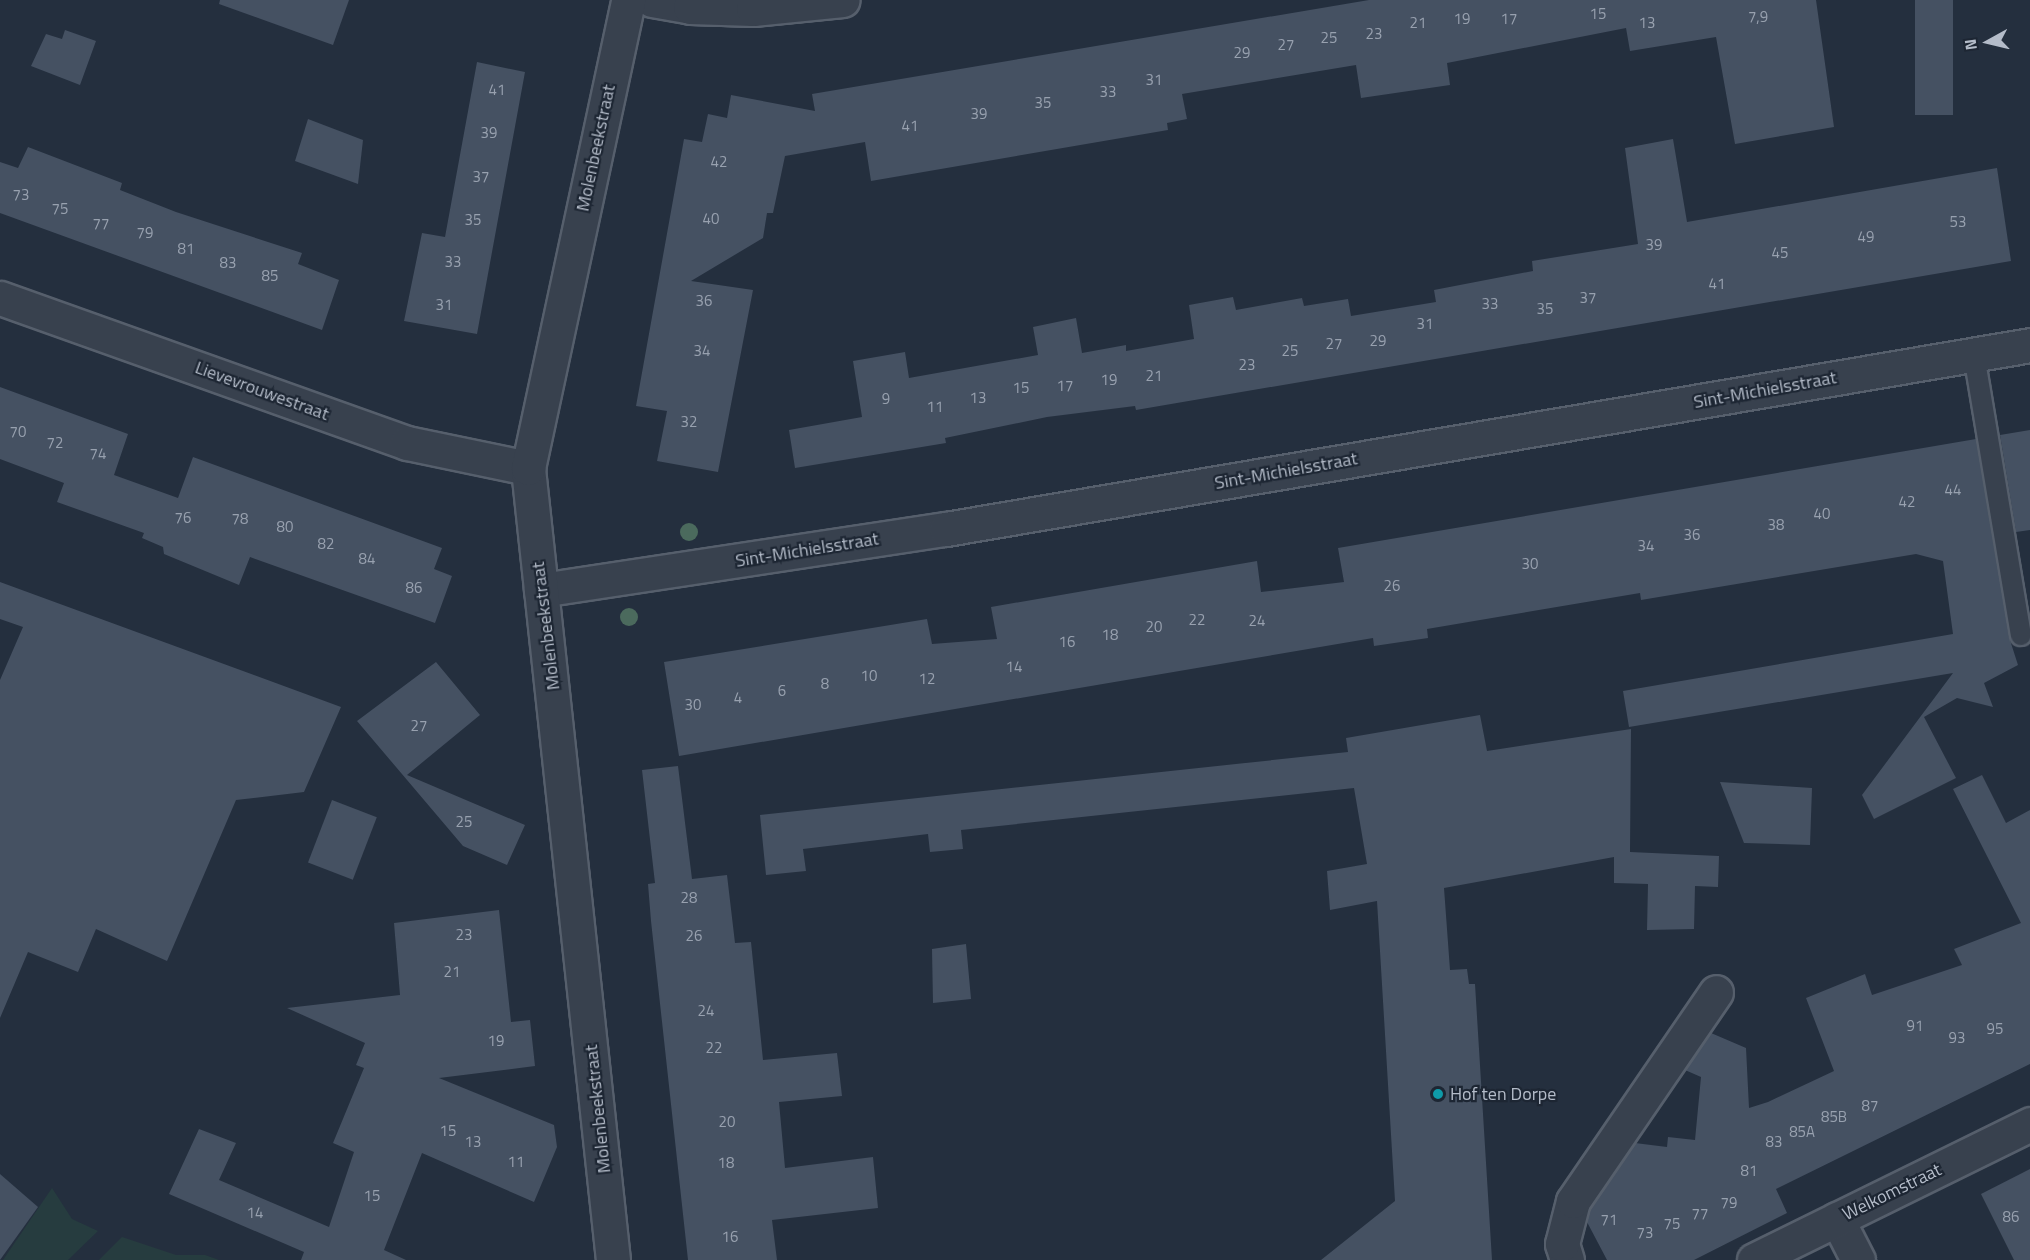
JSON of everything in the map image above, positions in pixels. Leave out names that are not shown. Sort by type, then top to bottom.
[{"type":"street","name":"Molenbeekstraat","points":[[614,1260],[528,468],[628,0]]},
{"type":"street","points":[[652,0],[690,7],[753,9],[843,0]]},
{"type":"street","name":"Lievevrouwestraat","points":[[0,298],[407,443],[528,468]]},
{"type":"street","name":"Sint-Michielsstraat","points":[[541,590],[946,529],[2030,345]]},
{"type":"street","points":[[1567,1260],[1562,1244],[1573,1201],[1716,992]]},
{"type":"street","name":"Welkomstraat","points":[[1754,1260],[2030,1124]]},
{"type":"street","points":[[1837,1219],[1858,1260]]},
{"type":"lane","points":[[1974,355],[2021,635]]},
{"type":"green space","points":[[52,1188],[72,1219],[98,1231],[68,1260],[3,1260]]},
{"type":"green space","points":[[122,1237],[176,1255],[205,1255],[219,1260],[99,1260]]},
{"type":"building","points":[[220,0],[349,0],[333,45],[219,4]]},
{"type":"building","points":[[1369,0],[1816,0],[1834,127],[1735,144],[1716,37],[1630,51],[1626,28],[1447,63],[1450,85],[1361,98],[1356,65],[1182,94],[1187,119],[1167,123],[1168,130],[871,181],[865,142],[785,156],[773,213],[767,213],[763,238],[691,281],[753,290],[718,472],[657,461],[667,411],[636,406],[684,139],[702,142],[708,114],[727,118],[731,95],[815,111],[812,94]]},
{"type":"building","points":[[1915,0],[1953,0],[1953,115],[1915,115]]},
{"type":"building","points":[[65,30],[96,41],[80,85],[31,66],[46,34],[62,39]]},
{"type":"building","points":[[477,62],[525,72],[477,334],[404,321],[422,233],[445,237]]},
{"type":"building","points":[[308,119],[363,140],[358,184],[295,161]]},
{"type":"building","points":[[1673,139],[1687,222],[1997,168],[2011,261],[1136,410],[1135,406],[1047,417],[945,438],[946,443],[795,468],[789,430],[862,417],[853,361],[905,352],[909,378],[1038,355],[1033,327],[1076,318],[1082,353],[1126,345],[1126,351],[1194,339],[1189,305],[1233,297],[1236,310],[1302,298],[1304,306],[1348,299],[1351,316],[1436,302],[1434,290],[1533,271],[1532,261],[1638,244],[1625,148]]},
{"type":"building","points":[[28,147],[122,183],[120,190],[176,212],[302,253],[298,264],[339,280],[322,330],[0,213],[0,162],[18,168]]},
{"type":"building","points":[[0,387],[128,434],[114,475],[178,498],[193,457],[442,548],[434,569],[452,576],[435,623],[250,557],[239,585],[164,554],[163,547],[142,538],[144,533],[57,502],[64,483],[0,459]]},
{"type":"building","points":[[2030,430],[2030,530],[2016,532],[2000,435]]},
{"type":"building","points":[[1976,439],[2009,637],[2018,665],[1984,683],[1993,707],[1957,698],[1924,717],[1956,778],[1874,819],[1862,795],[1953,673],[1629,727],[1623,691],[1953,634],[1943,561],[1916,554],[1641,600],[1640,593],[1427,629],[1428,638],[1374,646],[1373,638],[679,756],[664,662],[927,619],[932,644],[997,639],[991,607],[1257,561],[1261,592],[1344,582],[1338,548]]},
{"type":"building","points":[[0,582],[341,707],[304,792],[236,800],[167,961],[96,929],[78,972],[28,952],[0,1018],[0,680],[23,627],[0,619]]},
{"type":"building","points":[[436,662],[480,715],[407,775],[525,825],[507,865],[463,846],[357,721]]},
{"type":"building","points":[[1480,715],[1487,751],[1631,729],[1630,852],[1719,856],[1718,887],[1695,886],[1694,929],[1647,930],[1648,884],[1614,883],[1614,857],[1444,888],[1450,970],[1467,969],[1469,984],[1475,984],[1492,1260],[1321,1260],[1395,1201],[1377,901],[1330,910],[1327,871],[1367,864],[1354,788],[961,830],[963,849],[930,852],[928,834],[803,849],[806,871],[766,875],[760,815],[1348,752],[1346,738]]},
{"type":"building","points":[[678,766],[692,879],[727,875],[735,943],[751,942],[763,1060],[837,1053],[842,1096],[779,1102],[785,1168],[873,1157],[878,1208],[772,1220],[777,1260],[688,1260],[651,921],[648,884],[655,883],[642,770]]},
{"type":"building","points":[[1982,775],[2006,823],[2030,810],[2030,1064],[1776,1189],[1787,1213],[1694,1260],[1607,1260],[1587,1222],[1590,1209],[1635,1143],[1667,1147],[1668,1137],[1695,1140],[1701,1077],[1685,1070],[1711,1033],[1746,1048],[1749,1108],[1768,1102],[1834,1071],[1806,998],[1865,974],[1872,995],[1962,965],[1954,949],[2021,923],[1953,789]]},
{"type":"building","points":[[1720,782],[1812,788],[1810,845],[1744,843]]},
{"type":"building","points":[[332,800],[377,817],[353,880],[308,863]]},
{"type":"building","points":[[499,910],[511,1022],[530,1020],[535,1066],[439,1078],[554,1125],[557,1147],[534,1202],[422,1153],[384,1250],[406,1260],[301,1260],[304,1252],[169,1194],[199,1129],[236,1143],[219,1180],[329,1227],[354,1152],[333,1143],[364,1068],[356,1065],[365,1043],[287,1008],[400,995],[394,923]]},
{"type":"building","points":[[966,944],[971,999],[933,1003],[932,949]]},
{"type":"building","points":[[2030,1169],[2030,1260],[2014,1260],[1981,1194]]},
{"type":"building","points":[[0,1174],[38,1207],[0,1260]]},
{"type":"place","name":"Hof ten Dorpe","points":[[1438,1094]]}]
